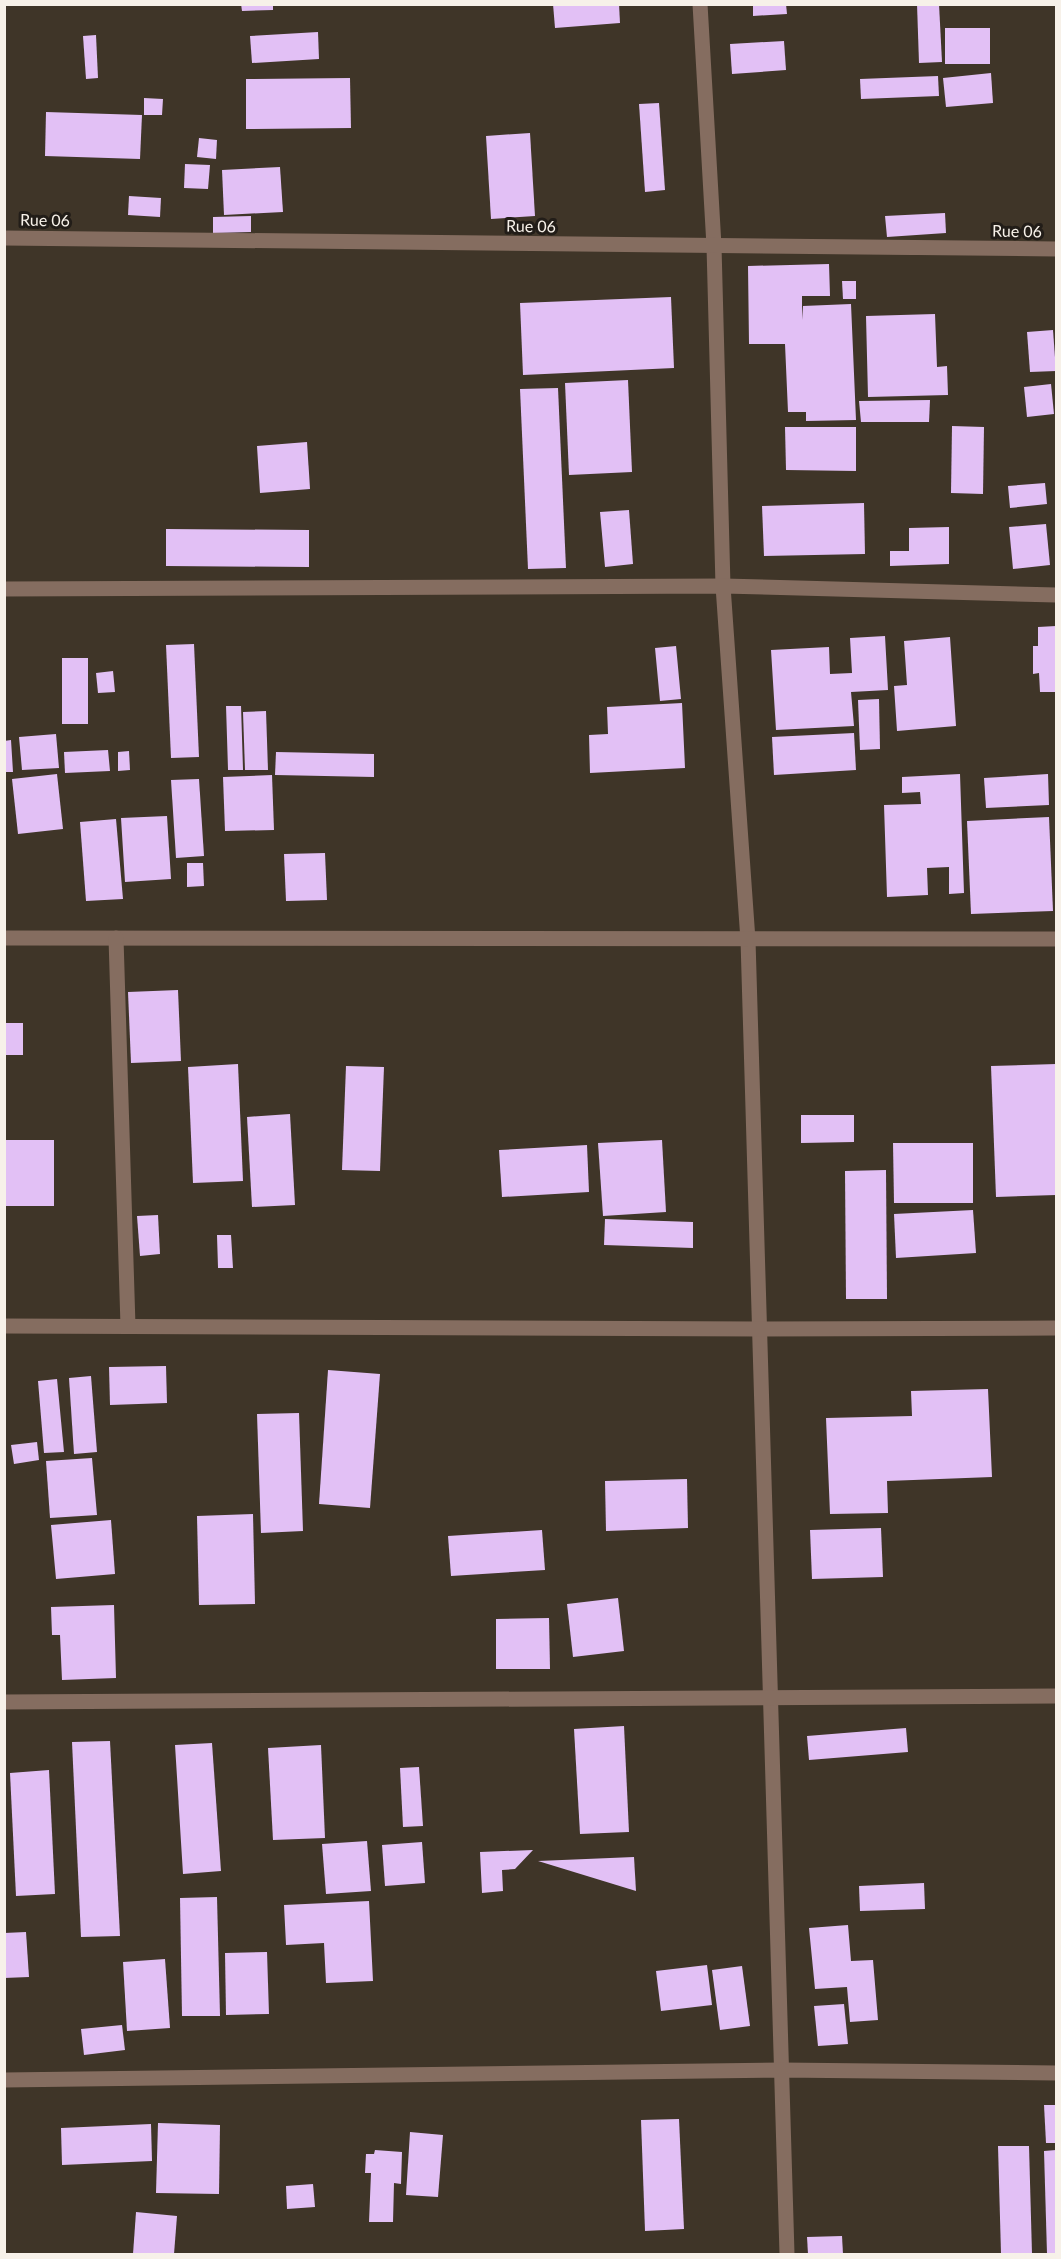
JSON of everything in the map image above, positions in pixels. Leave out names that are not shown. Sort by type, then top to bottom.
[{"type":"street","points":[[700,4],[714,246],[723,586],[748,940],[787,2254]]},
{"type":"street","name":"Rue 06","points":[[4,238],[1056,249]]},
{"type":"street","points":[[4,589],[723,586],[1056,595]]},
{"type":"street","points":[[4,938],[1056,939]]},
{"type":"street","points":[[116,938],[128,1326]]},
{"type":"street","points":[[4,1326],[1056,1328]]},
{"type":"street","points":[[4,1702],[1056,1696]]},
{"type":"street","points":[[4,2080],[781,2070],[1056,2073]]},
{"type":"building","points":[[241,4],[273,4],[273,10],[242,11]]},
{"type":"building","points":[[553,4],[619,4],[620,23],[555,28]]},
{"type":"building","points":[[753,4],[786,4],[787,14],[753,16]]},
{"type":"building","points":[[917,4],[939,4],[942,62],[919,63]]},
{"type":"building","points":[[945,28],[990,28],[990,64],[945,64]]},
{"type":"building","points":[[318,32],[319,59],[252,63],[250,36]]},
{"type":"building","points":[[96,35],[98,78],[86,79],[83,36]]},
{"type":"building","points":[[784,41],[786,70],[732,74],[730,44]]},
{"type":"building","points":[[991,73],[993,103],[946,107],[943,78]]},
{"type":"building","points":[[938,76],[939,96],[861,99],[860,79]]},
{"type":"building","points":[[350,78],[351,128],[246,129],[246,79]]},
{"type":"building","points":[[144,98],[163,99],[162,115],[144,115]]},
{"type":"building","points":[[659,103],[665,190],[645,192],[639,104]]},
{"type":"building","points":[[46,112],[142,115],[140,159],[45,156]]},
{"type":"building","points":[[530,133],[535,216],[491,219],[486,136]]},
{"type":"building","points":[[199,138],[217,140],[216,159],[197,157]]},
{"type":"building","points":[[185,164],[210,165],[208,189],[184,188]]},
{"type":"building","points":[[280,167],[283,212],[224,215],[222,170]]},
{"type":"building","points":[[129,196],[161,198],[160,217],[128,215]]},
{"type":"building","points":[[945,213],[946,233],[887,237],[885,216]]},
{"type":"building","points":[[251,216],[251,232],[213,233],[213,217]]},
{"type":"building","points":[[829,264],[830,296],[802,296],[802,320],[803,306],[851,304],[856,420],[806,421],[806,412],[788,412],[785,344],[749,344],[748,266]]},
{"type":"building","points":[[842,281],[856,281],[856,299],[843,299]]},
{"type":"building","points":[[671,297],[674,368],[523,375],[520,303]]},
{"type":"building","points":[[935,314],[937,367],[947,366],[948,395],[868,397],[866,316]]},
{"type":"building","points":[[1053,330],[1056,371],[1030,372],[1027,332]]},
{"type":"building","points":[[628,380],[632,472],[569,475],[565,383]]},
{"type":"building","points":[[1051,384],[1054,414],[1027,417],[1024,387]]},
{"type":"building","points":[[558,388],[566,568],[528,569],[520,389]]},
{"type":"building","points":[[930,400],[929,422],[861,422],[859,401]]},
{"type":"building","points":[[952,426],[984,427],[983,494],[951,493]]},
{"type":"building","points":[[785,427],[856,427],[856,471],[786,470]]},
{"type":"building","points":[[307,442],[310,489],[260,493],[257,446]]},
{"type":"building","points":[[1045,483],[1047,504],[1010,508],[1008,486]]},
{"type":"building","points":[[864,503],[865,554],[764,556],[762,506]]},
{"type":"building","points":[[629,510],[633,564],[605,567],[600,512]]},
{"type":"building","points":[[1046,524],[1050,565],[1013,569],[1009,527]]},
{"type":"building","points":[[949,527],[949,564],[890,566],[890,551],[909,551],[909,528]]},
{"type":"building","points":[[166,529],[309,530],[309,567],[166,566]]},
{"type":"building","points":[[1056,626],[1056,692],[1040,692],[1039,673],[1033,674],[1033,646],[1038,646],[1038,627]]},
{"type":"building","points":[[885,636],[888,690],[851,692],[854,726],[776,730],[771,650],[829,647],[830,674],[852,673],[850,638]]},
{"type":"building","points":[[950,637],[956,726],[897,731],[894,686],[907,685],[904,641]]},
{"type":"building","points":[[194,644],[199,757],[171,758],[166,645]]},
{"type":"building","points":[[676,646],[681,699],[660,701],[655,648]]},
{"type":"building","points":[[62,658],[88,658],[88,724],[62,724]]},
{"type":"building","points":[[113,671],[115,692],[98,693],[96,673]]},
{"type":"building","points":[[879,699],[880,749],[860,750],[858,700]]},
{"type":"building","points":[[682,703],[685,768],[590,773],[589,735],[608,734],[607,707]]},
{"type":"building","points":[[226,706],[241,706],[243,770],[228,770]]},
{"type":"building","points":[[266,711],[268,770],[245,770],[243,712]]},
{"type":"building","points":[[854,733],[856,770],[774,775],[772,737]]},
{"type":"building","points":[[56,734],[59,768],[22,770],[19,737]]},
{"type":"building","points":[[11,740],[13,772],[4,772],[4,741]]},
{"type":"building","points":[[108,750],[110,771],[65,773],[64,752]]},
{"type":"building","points":[[129,751],[130,770],[118,771],[118,752]]},
{"type":"building","points":[[276,752],[374,754],[374,777],[275,775]]},
{"type":"building","points":[[57,774],[63,829],[18,834],[12,779]]},
{"type":"building","points":[[960,774],[964,893],[949,894],[949,867],[927,868],[928,895],[887,897],[884,805],[921,804],[920,792],[902,793],[902,777]]},
{"type":"building","points":[[1048,774],[1049,805],[986,808],[984,778]]},
{"type":"building","points":[[272,775],[274,830],[225,831],[223,777]]},
{"type":"building","points":[[199,779],[204,856],[176,858],[171,780]]},
{"type":"building","points":[[167,816],[171,879],[125,882],[121,818]]},
{"type":"building","points":[[1049,817],[1053,911],[971,914],[967,821]]},
{"type":"building","points":[[116,819],[123,899],[86,901],[80,822]]},
{"type":"building","points":[[325,853],[327,900],[286,901],[284,854]]},
{"type":"building","points":[[187,863],[203,863],[204,886],[187,887]]},
{"type":"building","points":[[178,990],[181,1061],[131,1063],[128,992]]},
{"type":"building","points":[[4,1023],[23,1023],[23,1055],[4,1055]]},
{"type":"building","points":[[238,1064],[243,1181],[193,1183],[188,1067]]},
{"type":"building","points":[[1056,1064],[1056,1195],[996,1197],[991,1066]]},
{"type":"building","points":[[346,1066],[384,1067],[380,1171],[342,1170]]},
{"type":"building","points":[[290,1114],[295,1205],[252,1207],[247,1117]]},
{"type":"building","points":[[801,1115],[854,1115],[854,1142],[801,1143]]},
{"type":"building","points":[[4,1140],[54,1140],[54,1206],[4,1206]]},
{"type":"building","points":[[662,1140],[666,1212],[603,1216],[598,1143]]},
{"type":"building","points":[[893,1143],[973,1143],[973,1203],[894,1203]]},
{"type":"building","points":[[587,1145],[589,1192],[502,1197],[499,1150]]},
{"type":"building","points":[[886,1170],[887,1299],[846,1299],[845,1171]]},
{"type":"building","points":[[973,1210],[976,1253],[896,1258],[894,1214]]},
{"type":"building","points":[[158,1215],[160,1254],[140,1256],[137,1216]]},
{"type":"building","points":[[605,1219],[693,1222],[693,1248],[604,1245]]},
{"type":"building","points":[[217,1235],[231,1235],[233,1268],[218,1268]]},
{"type":"building","points":[[166,1366],[167,1403],[110,1405],[109,1367]]},
{"type":"building","points":[[328,1370],[380,1374],[370,1508],[319,1504]]},
{"type":"building","points":[[91,1376],[97,1452],[74,1454],[69,1378]]},
{"type":"building","points":[[57,1379],[64,1452],[44,1453],[38,1381]]},
{"type":"building","points":[[988,1389],[992,1477],[887,1481],[888,1513],[830,1514],[826,1418],[912,1416],[911,1391]]},
{"type":"building","points":[[299,1413],[303,1531],[261,1533],[257,1414]]},
{"type":"building","points":[[37,1442],[39,1460],[14,1464],[11,1445]]},
{"type":"building","points":[[92,1458],[97,1515],[50,1518],[46,1461]]},
{"type":"building","points":[[687,1479],[688,1528],[606,1531],[605,1481]]},
{"type":"building","points":[[253,1514],[255,1604],[199,1605],[197,1516]]},
{"type":"building","points":[[111,1520],[115,1574],[56,1579],[51,1525]]},
{"type":"building","points":[[881,1528],[883,1577],[812,1579],[810,1530]]},
{"type":"building","points":[[542,1530],[545,1570],[451,1576],[448,1536]]},
{"type":"building","points":[[618,1598],[624,1651],[573,1657],[567,1604]]},
{"type":"building","points":[[114,1605],[116,1678],[62,1680],[60,1635],[52,1635],[51,1607]]},
{"type":"building","points":[[549,1618],[550,1669],[496,1669],[496,1619]]},
{"type":"building","points":[[624,1726],[629,1832],[580,1834],[574,1729]]},
{"type":"building","points":[[906,1728],[908,1752],[809,1760],[807,1736]]},
{"type":"building","points":[[110,1741],[120,1936],[81,1937],[72,1742]]},
{"type":"building","points":[[212,1743],[221,1871],[183,1874],[175,1745]]},
{"type":"building","points":[[321,1745],[325,1838],[273,1840],[268,1748]]},
{"type":"building","points":[[419,1767],[423,1826],[403,1827],[400,1768]]},
{"type":"building","points":[[49,1770],[55,1894],[16,1896],[10,1773]]},
{"type":"building","points":[[367,1841],[371,1891],[326,1894],[322,1844]]},
{"type":"building","points":[[422,1842],[425,1883],[385,1886],[382,1845]]},
{"type":"building","points":[[533,1850],[515,1869],[502,1870],[503,1891],[482,1893],[480,1852]]},
{"type":"building","points":[[634,1857],[636,1891],[538,1861]]},
{"type":"building","points":[[924,1883],[925,1909],[860,1911],[859,1886]]},
{"type":"building","points":[[217,1897],[220,2016],[182,2016],[180,1898]]},
{"type":"building","points":[[369,1901],[373,1981],[326,1983],[324,1943],[286,1945],[284,1905]]},
{"type":"building","points":[[848,1925],[851,1961],[873,1960],[878,2020],[850,2022],[847,1987],[815,1989],[809,1928]]},
{"type":"building","points":[[26,1932],[29,1977],[4,1978],[4,1933]]},
{"type":"building","points":[[267,1952],[269,2014],[226,2015],[225,1953]]},
{"type":"building","points":[[165,1959],[170,2028],[127,2031],[123,1962]]},
{"type":"building","points":[[707,1965],[712,2005],[661,2011],[656,1971]]},
{"type":"building","points":[[742,1966],[750,2026],[720,2030],[712,1970]]},
{"type":"building","points":[[844,2004],[848,2044],[818,2046],[814,2006]]},
{"type":"building","points":[[122,2025],[125,2050],[84,2055],[81,2029]]},
{"type":"building","points":[[1044,2105],[1056,2105],[1056,2143],[1046,2143]]},
{"type":"building","points":[[679,2119],[684,2229],[645,2231],[641,2120]]},
{"type":"building","points":[[158,2123],[220,2125],[219,2194],[156,2193]]},
{"type":"building","points":[[151,2124],[152,2161],[62,2165],[61,2128]]},
{"type":"building","points":[[410,2132],[443,2135],[438,2197],[406,2195]]},
{"type":"building","points":[[998,2146],[1029,2146],[1032,2254],[1001,2254]]},
{"type":"building","points":[[375,2150],[402,2152],[401,2184],[394,2183],[393,2222],[369,2222],[371,2173],[365,2173],[366,2154],[374,2154]]},
{"type":"building","points":[[1056,2150],[1056,2254],[1047,2254],[1044,2151]]},
{"type":"building","points":[[313,2184],[315,2207],[287,2209],[286,2186]]},
{"type":"building","points":[[136,2212],[177,2216],[174,2254],[133,2254]]},
{"type":"building","points":[[842,2236],[843,2254],[808,2254],[807,2237]]}]
